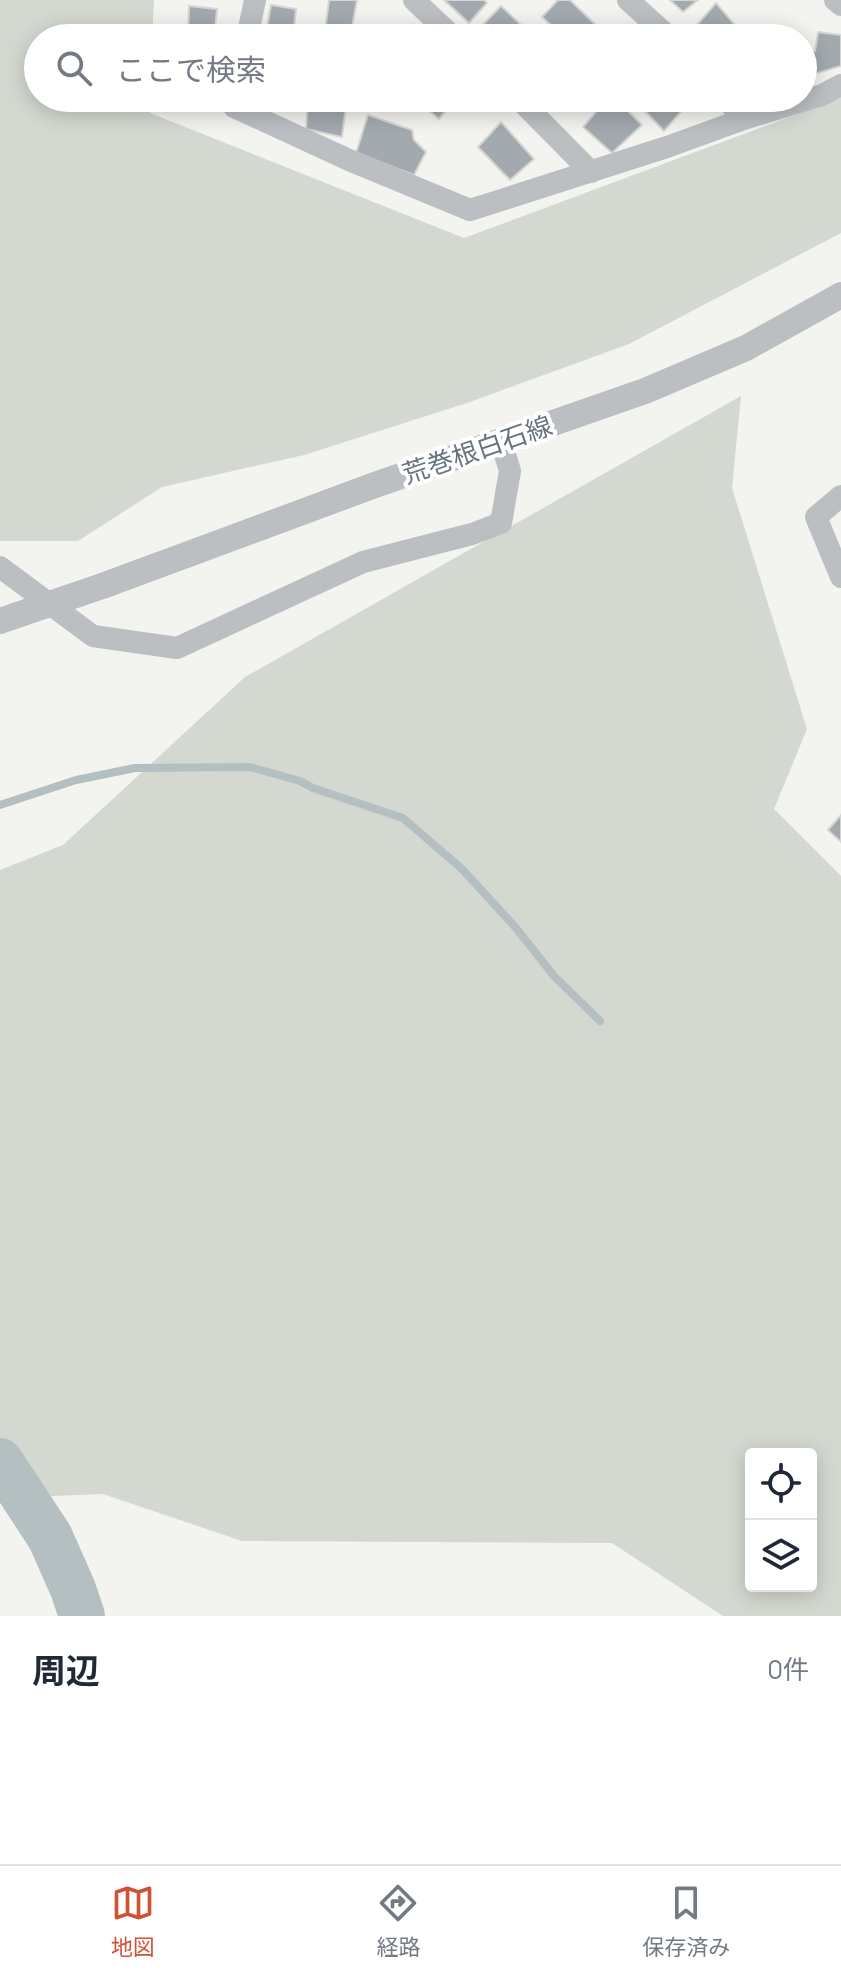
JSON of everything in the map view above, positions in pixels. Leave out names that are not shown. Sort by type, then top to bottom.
[{"type":"street","points":[[250,24],[255,0]]},
{"type":"street","points":[[414,0],[439,24]]},
{"type":"street","points":[[628,0],[655,24]]},
{"type":"street","points":[[835,0],[841,5]]},
{"type":"street","points":[[817,97],[841,85]]},
{"type":"street","points":[[245,112],[470,210],[767,112]]},
{"type":"street","points":[[532,112],[591,172]]},
{"type":"street","points":[[738,112],[744,119]]},
{"type":"street","name":"荒巻根白石線","points":[[0,621],[645,391],[746,348],[841,295]]},
{"type":"street","points":[[0,567],[93,636],[177,648],[363,562],[472,534],[501,523],[510,471],[501,441]]},
{"type":"street","points":[[841,496],[816,517],[841,577]]},
{"type":"shaded area","points":[[0,0],[154,0],[153,24],[24,24],[24,112],[150,112],[464,238],[803,112],[817,112],[817,107],[841,98],[841,233],[629,344],[467,403],[304,455],[162,487],[78,541],[0,541]]},
{"type":"shaded area","points":[[741,396],[732,488],[807,729],[774,809],[841,876],[841,1616],[723,1616],[612,1543],[242,1541],[103,1494],[0,1498],[0,870],[63,845],[245,677]]},
{"type":"building","points":[[329,0],[357,0],[353,24],[326,24]]},
{"type":"building","points":[[444,0],[484,0],[487,3],[469,23]]},
{"type":"building","points":[[558,0],[570,0],[595,24],[550,24],[542,17]]},
{"type":"building","points":[[670,0],[698,0],[683,12]]},
{"type":"building","points":[[716,3],[734,24],[698,24]]},
{"type":"building","points":[[271,5],[296,9],[294,24],[268,24]]},
{"type":"building","points":[[189,6],[217,9],[215,24],[188,24]]},
{"type":"building","points":[[501,6],[520,24],[484,24]]},
{"type":"building","points":[[818,32],[841,35],[841,66],[817,73]]},
{"type":"building","points":[[307,112],[345,112],[342,137],[306,129]]},
{"type":"building","points":[[431,112],[445,112],[439,119]]},
{"type":"building","points":[[596,112],[629,112],[642,125],[612,153],[583,127]]},
{"type":"building","points":[[646,112],[681,112],[664,131]]},
{"type":"building","points":[[368,115],[412,130],[414,140],[426,152],[414,175],[356,153]]},
{"type":"building","points":[[501,122],[534,159],[510,180],[478,147]]},
{"type":"building","points":[[841,815],[841,842],[828,830]]},
{"type":"waterway","points":[[0,805],[76,780],[135,768],[250,767],[300,781],[403,818],[462,869],[516,928],[554,976],[600,1021]]},
{"type":"waterway","points":[[0,1461],[50,1537],[82,1616]]}]
